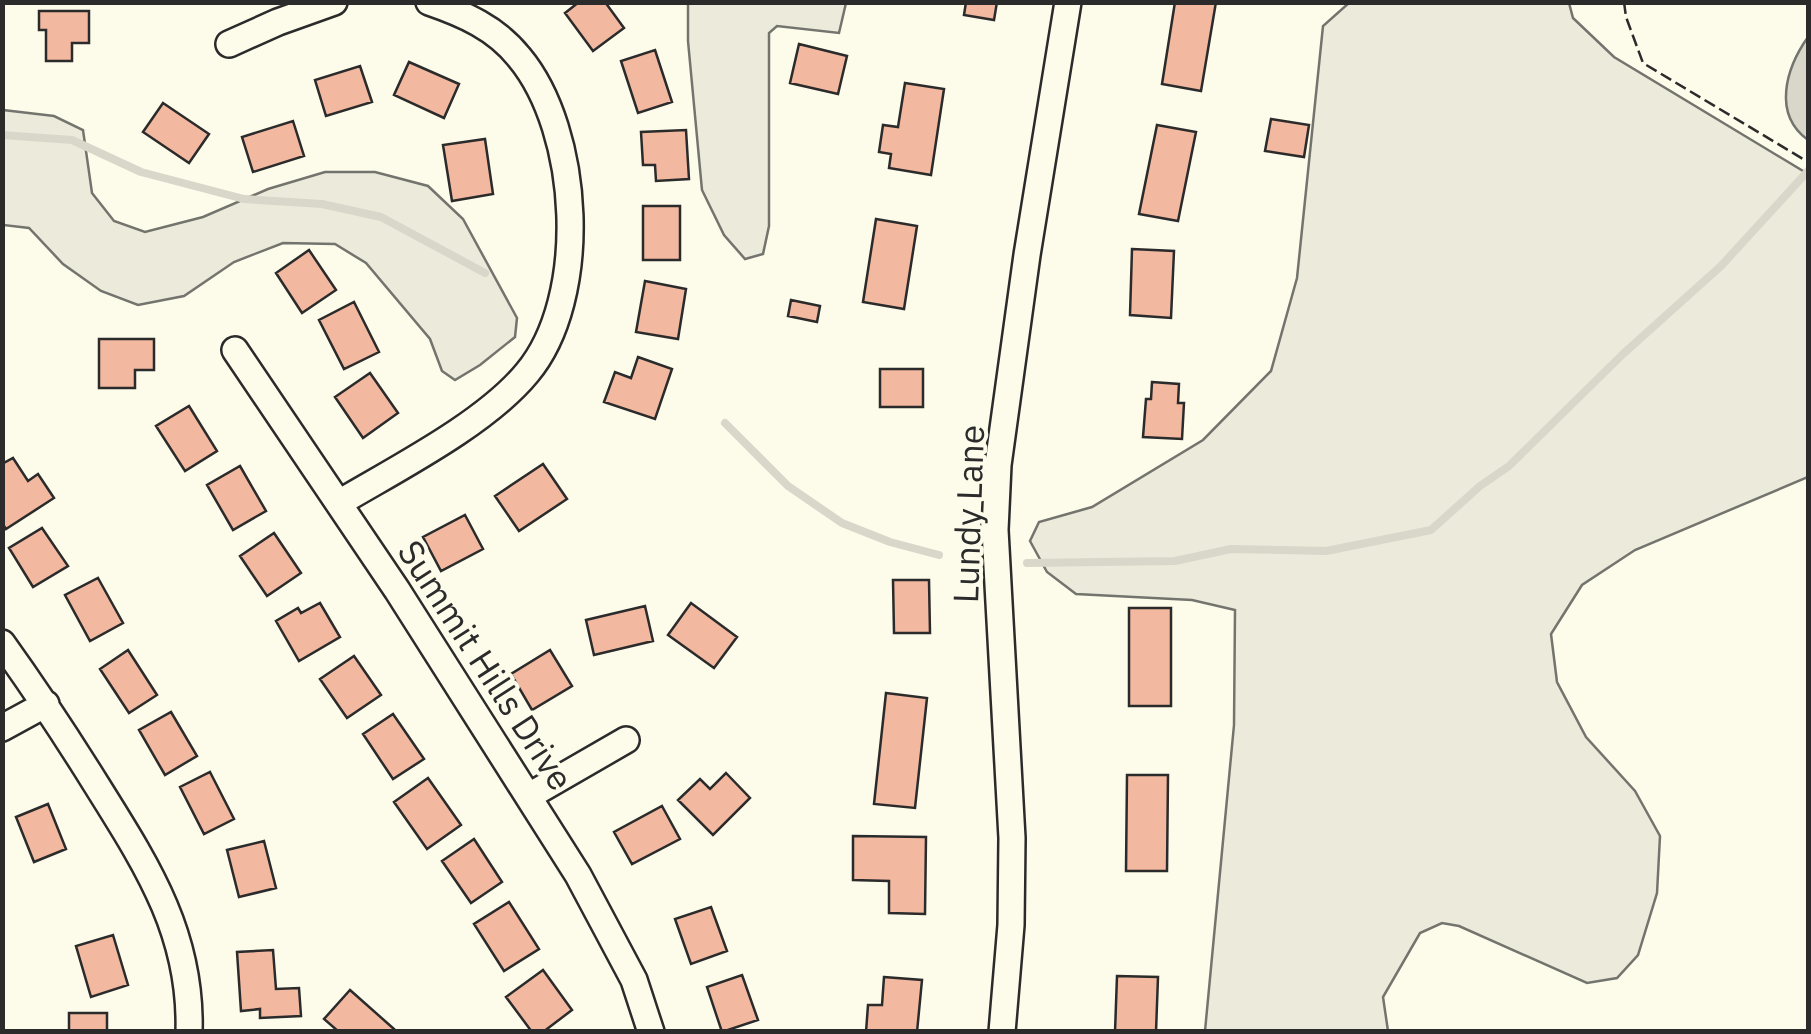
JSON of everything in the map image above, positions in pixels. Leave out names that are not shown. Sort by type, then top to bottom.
[{"type":"street","points":[[229,44],[334,2]]},
{"type":"street","points":[[339,504],[472,420],[515,386],[542,353],[562,299],[569,226],[566,179],[558,133],[542,90],[484,12],[429,2]]},
{"type":"street","name":"Lundy Lane","points":[[1002,1032],[1011,926],[1012,838],[995,530],[998,464],[1026,255],[1068,2]]},
{"type":"street","name":"Summit Hills Drive","points":[[236,350],[529,796],[614,938],[651,1032]]},
{"type":"street","points":[[2,643],[46,704],[168,908],[182,954],[189,1032]]},
{"type":"street","points":[[2,728],[46,704]]},
{"type":"street","points":[[529,796],[626,740]]},
{"type":"shaded area","points":[[1350,2],[1569,3],[1573,18],[1614,57],[1808,174],[1808,477],[1635,550],[1582,585],[1551,634],[1557,682],[1586,737],[1635,791],[1660,836],[1657,893],[1638,955],[1617,978],[1587,983],[1459,926],[1442,923],[1420,933],[1383,997],[1388,1031],[1205,1031],[1234,725],[1235,610],[1192,600],[1076,594],[1047,572],[1030,541],[1039,522],[1092,507],[1203,440],[1271,371],[1297,278],[1323,26]]},
{"type":"shaded area","points":[[688,3],[846,3],[839,33],[777,26],[769,33],[769,226],[763,254],[745,259],[724,235],[702,190]]},
{"type":"shaded area","points":[[1808,37],[1808,140],[1790,117],[1786,90]]},
{"type":"shaded area","points":[[3,110],[54,116],[83,130],[92,193],[114,221],[145,232],[203,217],[268,189],[325,172],[375,172],[428,186],[463,219],[517,318],[515,337],[455,380],[442,371],[430,339],[366,263],[335,244],[283,243],[234,262],[184,296],[138,305],[101,291],[63,264],[29,228],[3,225]]},
{"type":"building","points":[[579,2],[605,2],[624,28],[593,51],[565,13]]},
{"type":"building","points":[[966,2],[997,2],[994,20],[964,15]]},
{"type":"building","points":[[1175,2],[1216,2],[1201,91],[1162,84]]},
{"type":"building","points":[[39,11],[89,11],[89,43],[72,43],[72,61],[46,61],[46,30],[39,30]]},
{"type":"building","points":[[799,44],[847,56],[838,94],[790,83]]},
{"type":"building","points":[[655,50],[672,102],[638,113],[621,61]]},
{"type":"building","points":[[409,62],[459,84],[444,118],[394,95]]},
{"type":"building","points":[[360,66],[372,102],[326,116],[315,80]]},
{"type":"building","points":[[905,83],[944,89],[931,175],[889,168],[891,154],[879,152],[883,125],[898,127]]},
{"type":"building","points":[[163,103],[209,134],[189,163],[143,132]]},
{"type":"building","points":[[1271,119],[1309,125],[1304,157],[1265,151]]},
{"type":"building","points":[[293,121],[304,156],[253,172],[242,137]]},
{"type":"building","points":[[1157,125],[1196,132],[1178,221],[1139,214]]},
{"type":"building","points":[[686,130],[689,179],[656,181],[655,165],[643,165],[641,132]]},
{"type":"building","points":[[485,139],[493,194],[452,201],[443,145]]},
{"type":"building","points":[[643,206],[680,206],[680,260],[643,260]]},
{"type":"building","points":[[876,219],[917,226],[904,309],[863,302]]},
{"type":"building","points":[[1132,249],[1174,251],[1171,318],[1130,315]]},
{"type":"building","points":[[309,250],[336,290],[302,313],[276,273]]},
{"type":"building","points":[[645,281],[686,289],[678,339],[636,332]]},
{"type":"building","points":[[791,300],[820,306],[817,322],[788,316]]},
{"type":"building","points":[[354,302],[379,352],[344,369],[319,320]]},
{"type":"building","points":[[99,339],[154,339],[154,370],[135,370],[135,388],[99,388]]},
{"type":"building","points":[[638,357],[672,369],[655,419],[604,402],[615,372],[631,378]]},
{"type":"building","points":[[880,369],[923,369],[923,407],[880,407]]},
{"type":"building","points":[[370,373],[398,413],[363,438],[335,397]]},
{"type":"building","points":[[1152,382],[1179,384],[1178,403],[1184,403],[1182,439],[1143,437],[1146,399],[1151,399]]},
{"type":"building","points":[[189,406],[217,451],[185,471],[156,426]]},
{"type":"building","points":[[13,458],[28,481],[38,474],[54,498],[6,529],[2,523],[2,464]]},
{"type":"building","points":[[543,464],[567,499],[519,531],[495,496]]},
{"type":"building","points":[[240,466],[266,511],[233,530],[207,485]]},
{"type":"building","points":[[465,515],[483,549],[441,571],[423,537]]},
{"type":"building","points":[[42,528],[68,566],[33,587],[9,548]]},
{"type":"building","points":[[274,533],[301,573],[267,596],[240,556]]},
{"type":"building","points":[[98,578],[123,623],[90,641],[65,595]]},
{"type":"building","points":[[893,580],[929,580],[930,633],[894,633]]},
{"type":"building","points":[[320,603],[340,637],[299,661],[276,621],[298,608],[301,613]]},
{"type":"building","points":[[691,603],[737,637],[714,668],[668,635]]},
{"type":"building","points":[[645,606],[653,641],[594,655],[586,620]]},
{"type":"building","points":[[1129,608],[1171,608],[1171,706],[1129,706]]},
{"type":"building","points":[[128,650],[157,695],[129,713],[100,669]]},
{"type":"building","points":[[550,650],[572,686],[532,710],[511,674]]},
{"type":"building","points":[[354,656],[381,695],[347,718],[320,679]]},
{"type":"building","points":[[886,693],[927,698],[915,808],[874,804]]},
{"type":"building","points":[[171,712],[197,756],[165,775],[139,730]]},
{"type":"building","points":[[393,714],[424,759],[393,779],[363,734]]},
{"type":"building","points":[[210,772],[234,819],[204,834],[180,787]]},
{"type":"building","points":[[726,773],[750,798],[713,835],[678,800],[700,779],[710,789]]},
{"type":"building","points":[[1127,775],[1168,775],[1167,871],[1126,871]]},
{"type":"building","points":[[428,778],[461,825],[427,849],[394,802]]},
{"type":"building","points":[[48,804],[66,849],[34,862],[16,817]]},
{"type":"building","points":[[662,806],[680,839],[632,864],[614,832]]},
{"type":"building","points":[[853,836],[926,837],[925,914],[889,913],[889,881],[853,880]]},
{"type":"building","points":[[474,839],[502,882],[471,903],[442,861]]},
{"type":"building","points":[[264,841],[276,888],[239,897],[227,850]]},
{"type":"building","points":[[509,902],[539,949],[504,971],[474,924]]},
{"type":"building","points":[[711,907],[727,951],[691,964],[675,919]]},
{"type":"building","points":[[113,935],[128,985],[91,997],[76,946]]},
{"type":"building","points":[[273,950],[276,989],[299,988],[301,1016],[260,1018],[260,1009],[241,1011],[237,952]]},
{"type":"building","points":[[543,970],[572,1010],[543,1032],[532,1032],[506,997]]},
{"type":"building","points":[[742,975],[758,1020],[722,1032],[707,987]]},
{"type":"building","points":[[1117,976],[1158,977],[1156,1032],[1115,1032]]},
{"type":"building","points":[[884,977],[922,980],[917,1032],[866,1032],[868,1005],[882,1005]]},
{"type":"building","points":[[350,990],[394,1029],[392,1032],[339,1032],[324,1019]]},
{"type":"building","points":[[69,1013],[107,1013],[107,1032],[69,1032]]},
{"type":"waterway","points":[[2,135],[72,140],[141,172],[244,199],[322,204],[381,217],[485,273]]},
{"type":"waterway","points":[[1027,563],[1175,561],[1231,549],[1326,551],[1431,530],[1509,466],[1623,354],[1721,266],[1808,171]]},
{"type":"waterway","points":[[725,423],[788,486],[842,523],[890,542],[939,555]]},
{"type":"fence","points":[[1624,2],[1643,63],[1808,162]]}]
